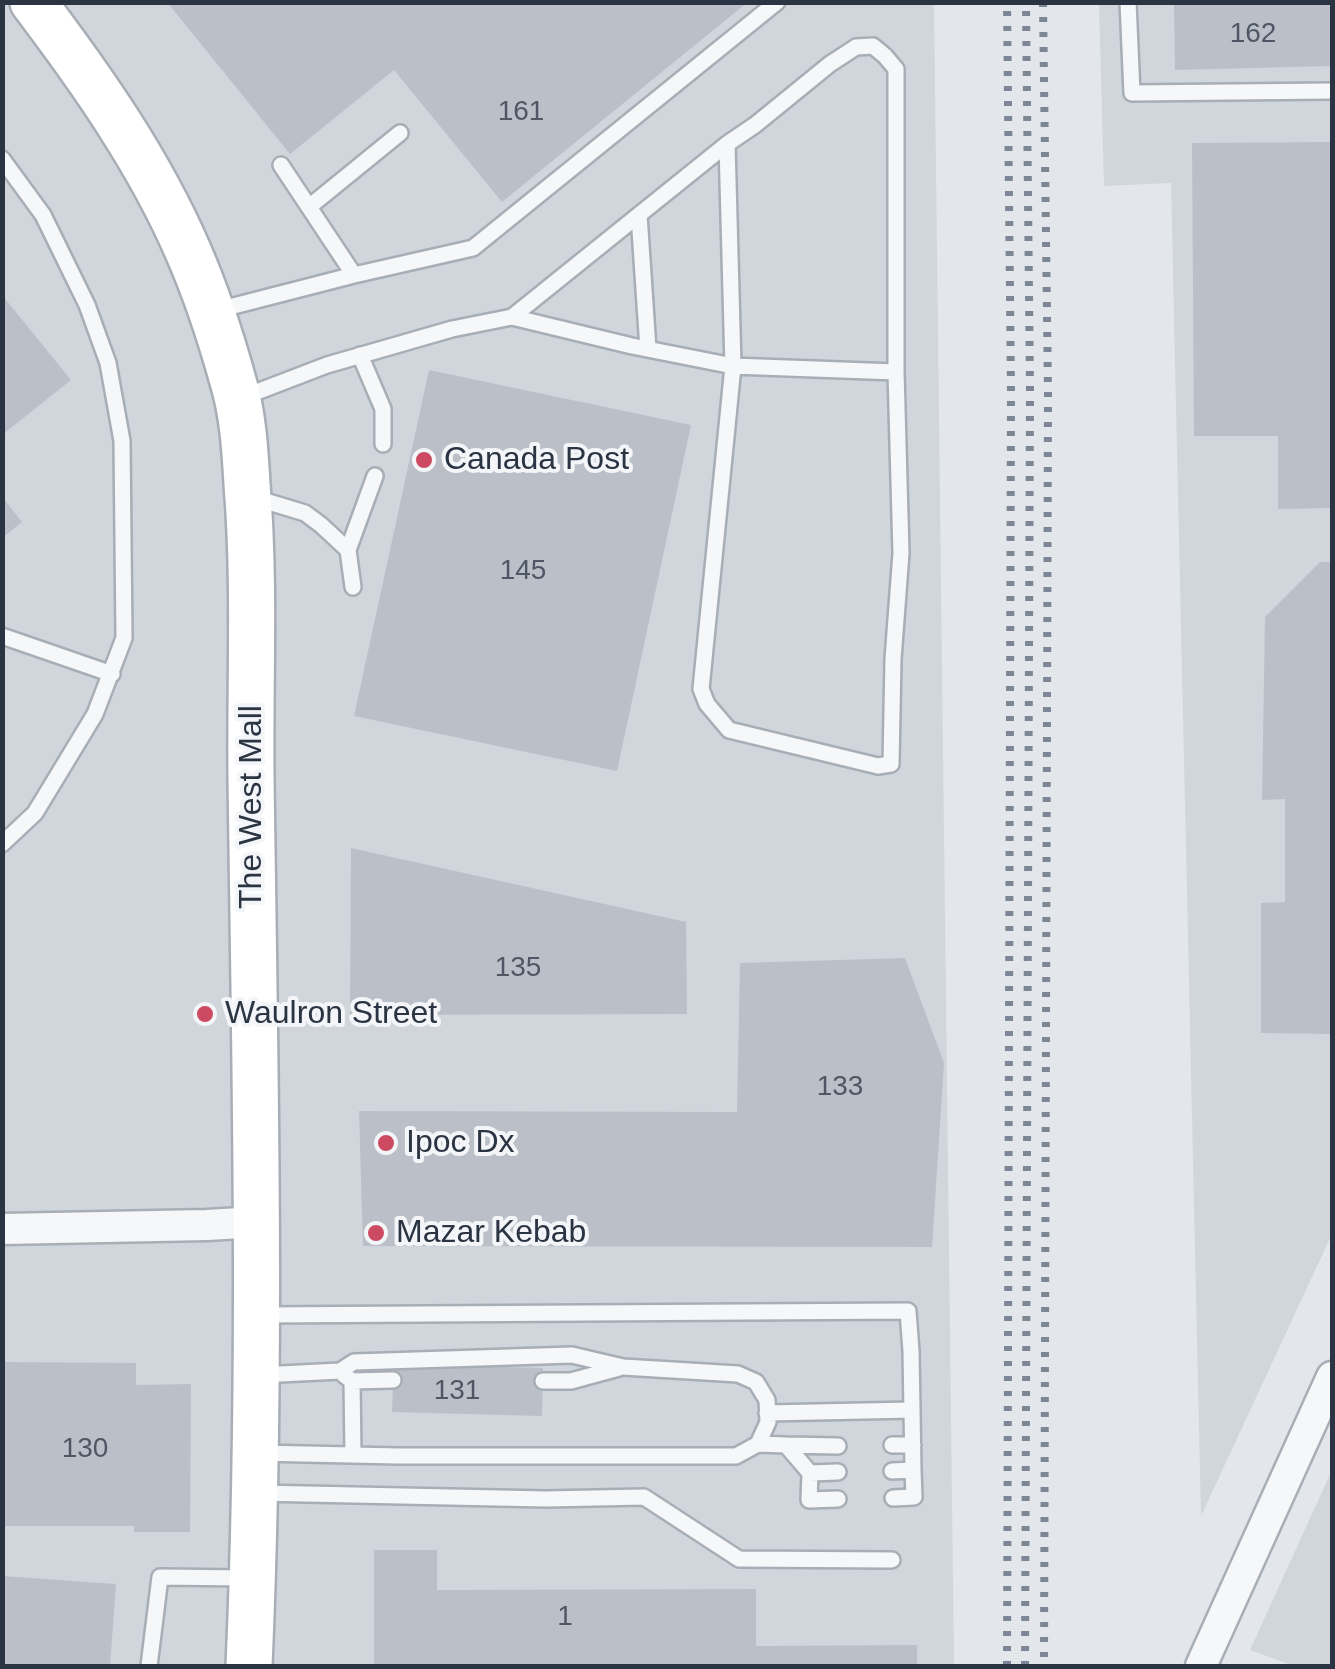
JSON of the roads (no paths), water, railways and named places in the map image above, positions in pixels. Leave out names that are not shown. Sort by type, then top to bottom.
[{"type":"main road","name":"The West Mall","points":[[33,2],[99,92],[159,191],[189,252],[237,400],[252,560],[258,1222],[250,1666]]},
{"type":"main road","points":[[254,1572],[276,1666]]},
{"type":"street","points":[[2,1228],[258,1222]]},
{"type":"street","points":[[1201,1666],[1332,1377]]},
{"type":"lane","points":[[210,312],[473,248],[777,2]]},
{"type":"lane","points":[[1128,2],[1132,92],[1332,91]]},
{"type":"lane","points":[[512,316],[727,144],[830,64],[856,48],[873,46],[886,56],[896,69],[896,372],[901,553],[891,764],[878,766],[729,730],[707,704],[701,689],[733,366],[727,144]]},
{"type":"lane","points":[[309,208],[400,133]]},
{"type":"lane","points":[[2,159],[43,215],[86,305],[108,364],[122,440],[124,638],[95,714],[35,813],[2,844]]},
{"type":"lane","points":[[281,165],[354,275]]},
{"type":"lane","points":[[639,215],[648,349]]},
{"type":"lane","points":[[237,400],[327,365],[512,316],[733,366],[896,372]]},
{"type":"lane","points":[[360,355],[384,409],[383,444]]},
{"type":"lane","points":[[353,586],[348,550],[375,476]]},
{"type":"lane","points":[[248,496],[305,513],[348,550]]},
{"type":"lane","points":[[2,636],[112,674]]},
{"type":"lane","points":[[257,1316],[908,1311],[914,1497],[892,1498]]},
{"type":"lane","points":[[354,1454],[346,1376],[354,1362],[572,1356],[623,1366],[738,1374],[756,1382],[767,1400],[768,1422],[758,1444]]},
{"type":"lane","points":[[543,1381],[571,1381],[623,1366]]},
{"type":"lane","points":[[256,1375],[393,1380]]},
{"type":"lane","points":[[767,1412],[912,1410]]},
{"type":"lane","points":[[254,1473],[354,1454],[736,1456],[758,1444],[838,1446]]},
{"type":"lane","points":[[892,1445],[913,1445]]},
{"type":"lane","points":[[786,1446],[810,1473],[810,1500],[838,1499]]},
{"type":"lane","points":[[892,1471],[913,1470]]},
{"type":"lane","points":[[810,1473],[838,1472]]},
{"type":"lane","points":[[254,1473],[546,1499],[644,1497],[739,1558],[892,1560]]},
{"type":"lane","points":[[150,1666],[160,1577],[254,1572]]},
{"type":"railway","points":[[1007,2],[1011,392],[1007,1666]]},
{"type":"railway","points":[[1025,1666],[1030,391],[1026,2]]},
{"type":"railway","points":[[1043,2],[1048,392],[1044,1666]]},
{"type":"place","name":"Canada Post","points":[[424,460]]},
{"type":"place","name":"Waulron Street","points":[[205,1014]]},
{"type":"place","name":"Ipoc Dx","points":[[386,1143]]},
{"type":"place","name":"Mazar Kebab","points":[[376,1233]]}]
